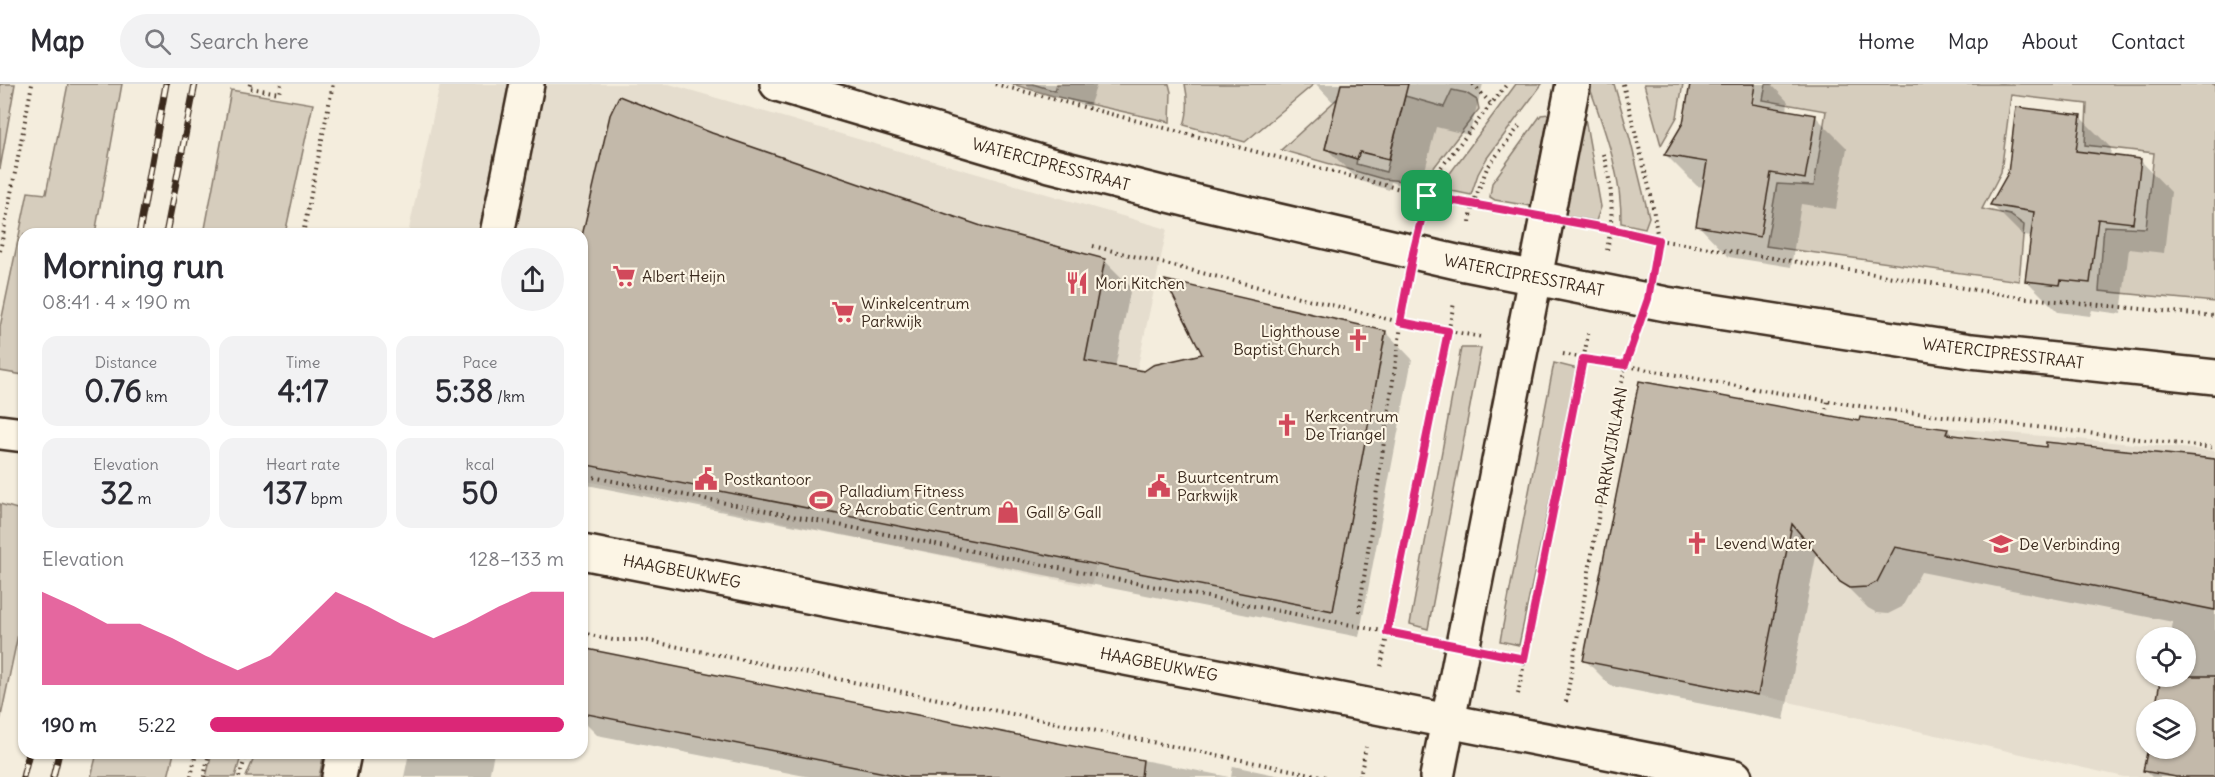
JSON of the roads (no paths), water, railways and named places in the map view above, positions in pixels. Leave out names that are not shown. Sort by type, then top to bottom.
[{"type":"street","points":[[498,228],[527,84]]},
{"type":"street","name":"WATERCIPRESSTRAAT","points":[[777,84],[1050,165],[1461,263],[1648,299],[1971,351],[2215,377]]},
{"type":"street","points":[[1437,777],[1520,344],[1573,84]]},
{"type":"street","points":[[0,432],[18,434]]},
{"type":"street","name":"HAAGBEUKWEG","points":[[588,553],[1735,777]]},
{"type":"street","points":[[339,777],[343,759]]},
{"type":"railway","points":[[140,228],[166,84]]},
{"type":"railway","points":[[167,228],[195,84]]},
{"type":"railway","points":[[23,777],[28,759]]},
{"type":"railway","points":[[53,777],[58,759]]},
{"type":"place","name":"Albert Heijn","points":[[624,276]]},
{"type":"place","name":"Mori Kitchen","points":[[1077,283]]},
{"type":"place","name":"Winkelcentrum Parkwijk","points":[[843,312]]},
{"type":"place","name":"Lighthouse Baptist Church","points":[[1358,340]]},
{"type":"place","name":"Kerkcentrum De Triangel","points":[[1287,425]]},
{"type":"place","name":"Postkantoor","points":[[706,479]]},
{"type":"place","name":"Buurtcentrum Parkwijk","points":[[1159,486]]},
{"type":"place","name":"Palladium Fitness & Acrobatic Centrum","points":[[821,500]]},
{"type":"place","name":"Gall & Gall","points":[[1008,512]]},
{"type":"place","name":"Levend Water","points":[[1697,543]]},
{"type":"place","name":"De Verbinding","points":[[2001,544]]}]
